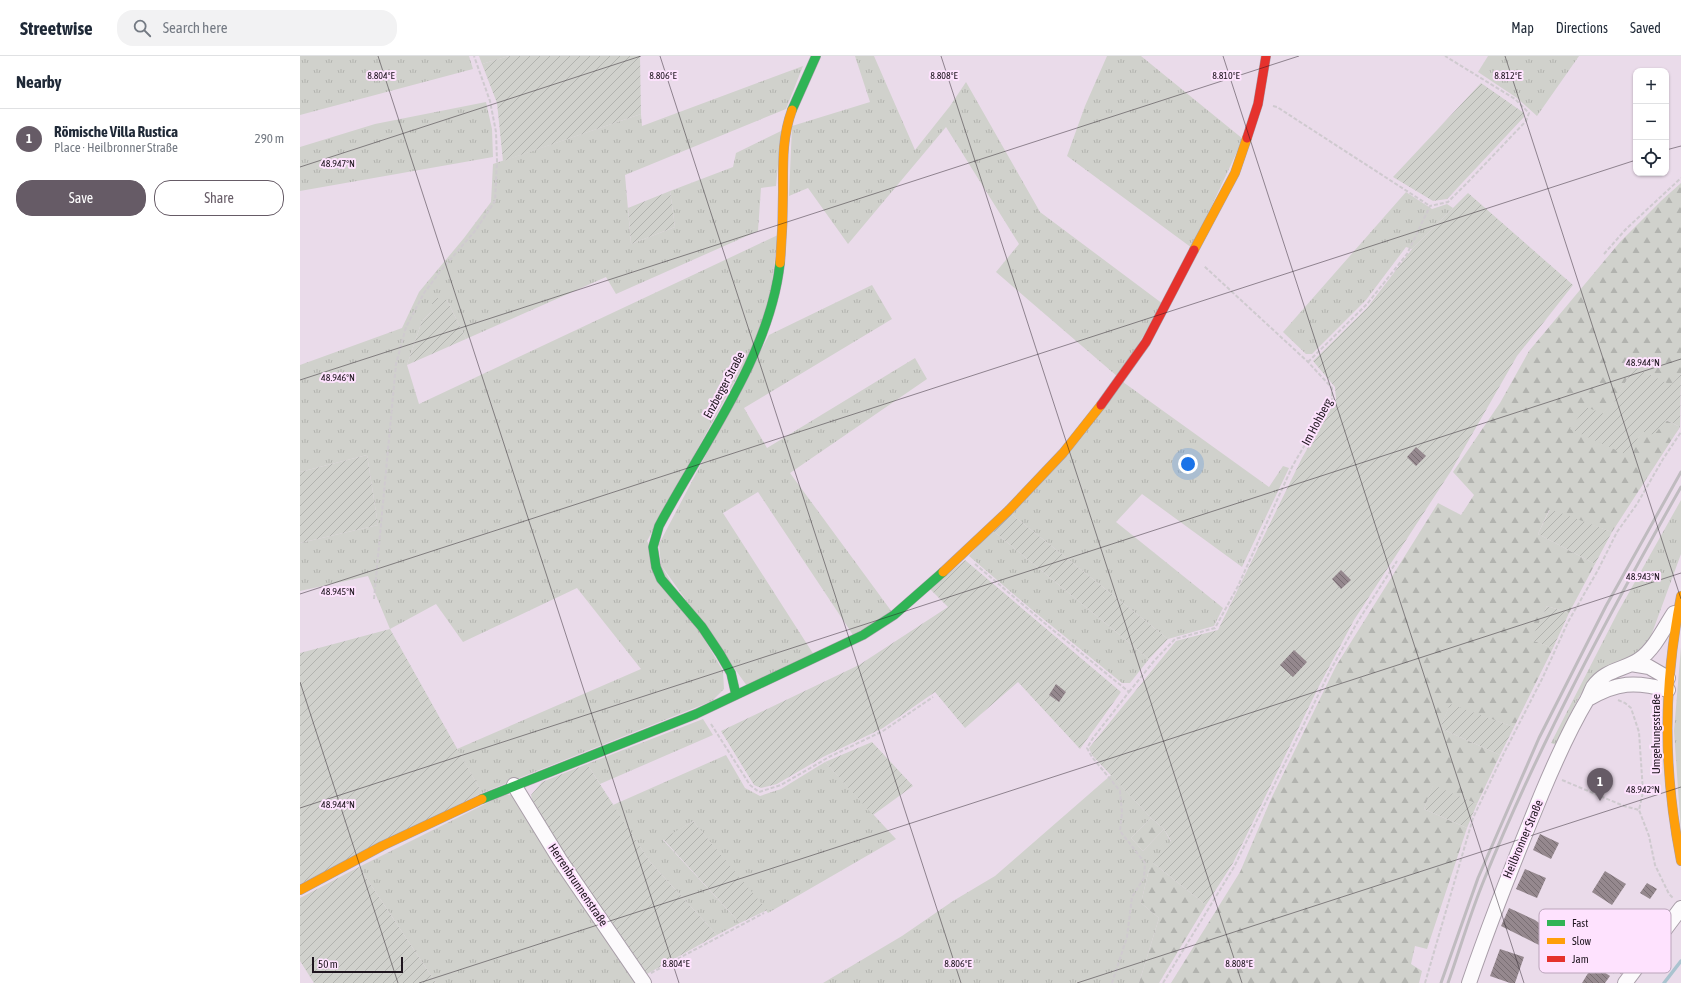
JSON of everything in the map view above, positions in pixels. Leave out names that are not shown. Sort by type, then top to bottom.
[{"type":"street","name":"Enzberger Straße","points":[[736,695],[731,674],[720,654],[702,628],[661,578],[654,560],[653,547],[659,526],[738,385],[761,338],[767,322],[774,294],[783,229],[783,154],[785,136],[790,115],[816,56]]},
{"type":"street","points":[[300,890],[418,828],[514,785],[703,711],[863,634],[894,615],[963,554],[1009,510],[1063,453],[1114,389],[1146,342],[1235,173],[1258,104],[1266,56]]},
{"type":"street","name":"Heilbronner Straße","points":[[1469,983],[1507,878],[1550,775],[1579,713],[1588,700],[1593,687],[1603,677],[1639,659],[1650,650],[1680,600]]},
{"type":"street","name":"Heilbronner Straße","points":[[1588,700],[1609,688],[1622,685],[1668,684],[1673,640],[1680,600]]},
{"type":"street","points":[[1630,664],[1649,667],[1668,684]]},
{"type":"street","name":"Umgehungsstraße","points":[[1668,684],[1666,736],[1668,778],[1673,820],[1681,861]]},
{"type":"street","name":"Herrenbrunnenstraße","points":[[514,785],[560,860],[643,981]]},
{"type":"street","points":[[1671,917],[1679,905]]},
{"type":"street","points":[[1625,983],[1632,973]]},
{"type":"path","points":[[374,599],[396,364],[406,327],[424,293],[442,269],[475,231],[495,202],[497,161],[496,132],[490,101],[474,56]]},
{"type":"path","points":[[1258,104],[1277,106],[1430,206],[1448,202],[1468,184],[1526,121],[1529,113],[1515,99],[1445,56]]},
{"type":"path","points":[[1604,254],[1626,229],[1681,178]]},
{"type":"path","points":[[1308,362],[1367,304],[1407,254],[1430,206]]},
{"type":"path","name":"Im Hohberg","points":[[1112,983],[1127,937],[1132,897],[1144,878],[1145,863],[1120,831],[1122,813],[1120,791],[1092,757],[1087,748],[1093,738],[1154,661],[1175,639],[1215,628],[1238,586],[1293,465],[1332,399],[1332,388],[1308,362],[1203,265],[1191,259]]},
{"type":"path","points":[[1425,983],[1476,812],[1543,677],[1568,622],[1598,570],[1617,532],[1637,504],[1663,459],[1681,432]]},
{"type":"path","points":[[963,554],[1129,692]]},
{"type":"path","points":[[1163,983],[1234,867],[1330,671],[1358,621],[1398,561]]},
{"type":"path","points":[[703,711],[750,785],[760,792],[780,786],[829,757],[883,731],[933,697]]},
{"type":"path","points":[[1614,698],[1625,703],[1631,708],[1640,732],[1643,792],[1639,810],[1649,836],[1655,865],[1669,894],[1679,905]]},
{"type":"path","points":[[1550,775],[1624,806],[1639,810]]},
{"type":"path","points":[[643,981],[764,913]]},
{"type":"path","points":[[1615,973],[1625,983]]},
{"type":"green space","points":[[300,56],[469,56],[473,69],[300,115]]},
{"type":"green space","points":[[479,56],[509,56],[482,64]]},
{"type":"green space","points":[[509,56],[640,56],[641,114],[503,161],[497,103],[482,64]]},
{"type":"green space","points":[[855,56],[874,56],[915,150],[950,106],[966,82],[1040,212],[1163,304],[1118,377],[996,272],[1019,244],[946,127],[848,244],[808,188],[789,196],[792,126],[870,102]]},
{"type":"green space","points":[[1107,56],[1141,56],[1243,139],[1192,248],[1067,156],[1085,106]]},
{"type":"green space","points":[[1488,56],[1579,56],[1537,116],[1517,98],[1478,72]]},
{"type":"green space","points":[[803,66],[786,109],[625,175],[631,244],[675,227],[670,191],[733,167],[736,153],[781,131],[776,186],[761,188],[758,231],[616,294],[606,277],[466,339],[447,300],[422,321],[407,365],[419,404],[778,235],[770,298],[753,348],[647,541],[723,671],[724,689],[712,701],[482,793],[457,749],[641,669],[577,588],[463,642],[436,604],[390,629],[368,576],[300,591],[300,543],[378,525],[367,455],[300,472],[300,365],[402,328],[419,292],[464,238],[491,202],[493,164],[641,114],[642,126]]},
{"type":"green space","points":[[1481,83],[1524,113],[1524,117],[1447,199],[1433,201],[1393,177]]},
{"type":"green space","points":[[486,102],[492,129],[493,157],[300,191],[300,147],[375,124]]},
{"type":"green space","points":[[1681,183],[1681,374],[1671,386],[1634,367],[1607,416],[1641,431],[1666,420],[1680,427],[1612,532],[1549,510],[1538,534],[1595,564],[1569,613],[1547,606],[1532,640],[1553,648],[1514,727],[1450,705],[1440,728],[1500,755],[1477,804],[1433,786],[1424,809],[1467,828],[1427,949],[1415,946],[1411,964],[1422,971],[1419,983],[1171,983],[1240,872],[1271,799],[1336,666],[1438,503],[1461,515],[1474,495],[1453,472],[1500,403],[1529,351],[1620,242]]},
{"type":"green space","points":[[670,191],[675,227],[631,244],[628,208]]},
{"type":"green space","points":[[1406,192],[1432,209],[1447,204],[1453,208],[1412,249],[1406,247],[1366,300],[1312,354],[1306,354],[1283,332]]},
{"type":"green space","points":[[1468,193],[1573,285],[1517,356],[1451,471],[1354,620],[1319,686],[1233,863],[1206,905],[1153,863],[1171,841],[1164,829],[1151,818],[1092,755],[1089,748],[1176,641],[1218,630],[1302,458],[1336,399],[1335,387],[1313,361],[1367,308],[1412,249]]},
{"type":"green space","points":[[872,285],[892,319],[744,408],[767,448],[915,358],[927,379],[790,473],[892,612],[853,635],[758,492],[723,513],[814,655],[747,686],[661,565],[659,544],[769,335]]},
{"type":"green space","points":[[433,297],[447,300],[466,339],[407,365],[422,321],[431,312]]},
{"type":"green space","points":[[1634,367],[1671,385],[1681,374],[1680,427],[1666,420],[1654,435],[1641,431],[1629,456],[1570,429],[1586,407],[1607,415]]},
{"type":"green space","points":[[1123,382],[1269,487],[1283,466],[1289,468],[1242,567],[1142,494],[1116,522],[1223,608],[1214,626],[1168,639],[1010,513]]},
{"type":"green space","points":[[367,455],[378,525],[300,543],[300,472]]},
{"type":"green space","points":[[1681,500],[1681,554],[1651,636],[1631,657],[1598,676],[1586,686],[1576,702],[1556,745],[1551,743],[1618,612]]},
{"type":"green space","points":[[1550,509],[1612,532],[1595,564],[1538,534]]},
{"type":"green space","points":[[1010,513],[1168,639],[1149,659],[992,530]]},
{"type":"green space","points":[[992,530],[1149,659],[1130,683],[1122,683],[969,556]]},
{"type":"green space","points":[[965,560],[1121,692],[1080,749],[1018,682],[965,728],[935,692],[883,728],[823,757],[777,784],[761,788],[754,785],[721,731],[859,665],[948,607],[930,589]]},
{"type":"green space","points":[[1547,606],[1569,613],[1553,648],[1531,640]]},
{"type":"green space","points":[[390,629],[482,793],[300,884],[300,653]]},
{"type":"green space","points":[[1681,647],[1681,832],[1674,731]]},
{"type":"green space","points":[[1450,704],[1514,727],[1500,755],[1440,728]]},
{"type":"green space","points":[[703,719],[713,735],[600,784],[587,764]]},
{"type":"green space","points":[[872,742],[913,786],[873,815],[825,762]]},
{"type":"green space","points":[[726,755],[745,788],[760,796],[781,789],[825,762],[896,839],[768,913],[693,821],[663,840],[740,923],[717,935],[650,862],[613,805]]},
{"type":"green space","points":[[587,764],[650,862],[717,935],[647,974],[535,811],[531,795],[542,782]]},
{"type":"green space","points":[[1111,775],[1151,818],[1131,838],[1143,851],[1164,829],[1171,842],[1149,869],[1141,903],[1159,918],[1139,983],[823,983],[902,936],[953,901],[995,876]]},
{"type":"green space","points":[[1433,785],[1477,804],[1467,828],[1424,809]]},
{"type":"green space","points":[[505,794],[515,796],[639,983],[436,983],[359,867]]},
{"type":"green space","points":[[1151,818],[1164,829],[1143,851],[1131,838]]},
{"type":"green space","points":[[693,821],[767,910],[740,923],[663,839]]},
{"type":"green space","points":[[1153,863],[1206,905],[1159,983],[1139,983],[1159,918],[1141,903],[1149,869]]},
{"type":"green space","points":[[359,867],[436,983],[314,983],[300,961],[300,898]]},
{"type":"building","points":[[1416,447],[1426,456],[1416,466],[1407,457]]},
{"type":"building","points":[[1341,570],[1351,580],[1341,589],[1332,579]]},
{"type":"building","points":[[1294,650],[1307,662],[1293,677],[1280,665]]},
{"type":"building","points":[[1056,684],[1066,692],[1059,702],[1049,695]]},
{"type":"building","points":[[1540,834],[1559,843],[1551,859],[1533,850]]},
{"type":"building","points":[[1525,869],[1546,878],[1537,898],[1516,889]]},
{"type":"building","points":[[1605,871],[1626,884],[1612,905],[1592,892]]},
{"type":"building","points":[[1647,883],[1657,889],[1650,899],[1640,893]]},
{"type":"building","points":[[1509,908],[1535,920],[1539,923],[1539,945],[1501,926]]},
{"type":"building","points":[[1500,949],[1524,957],[1515,983],[1510,983],[1490,976]]},
{"type":"building","points":[[1588,973],[1605,973],[1610,976],[1605,983],[1582,983]]},
{"type":"waterway","points":[[1664,983],[1681,961]]},
{"type":"railway","points":[[1441,983],[1478,878],[1539,738],[1606,606],[1681,472]]},
{"type":"railway","points":[[1448,983],[1479,893],[1505,829],[1528,779],[1576,680],[1681,487]]},
{"type":"traffic: fast","points":[[792,110],[816,56]]},
{"type":"traffic: fast","points":[[736,695],[731,673],[720,654],[702,627],[661,579],[656,567],[653,547],[659,526],[714,432],[749,366],[763,332],[774,298],[780,263]]},
{"type":"traffic: fast","points":[[482,799],[696,714],[863,635],[894,615],[943,572]]},
{"type":"traffic: slow","points":[[780,263],[783,219],[784,150],[786,130],[792,110]]},
{"type":"traffic: slow","points":[[1194,250],[1235,173],[1247,138]]},
{"type":"traffic: slow","points":[[943,572],[1009,510],[1063,453],[1101,405]]},
{"type":"traffic: slow","points":[[1681,596],[1675,630],[1668,696],[1668,761],[1675,827],[1681,861]]},
{"type":"traffic: slow","points":[[300,890],[382,846],[482,799]]},
{"type":"traffic: jam","points":[[1247,138],[1258,104],[1266,56]]},
{"type":"traffic: jam","points":[[1101,405],[1146,342],[1194,250]]},
{"type":"place","name":"Römische Villa Rustica","points":[[1600,801]]}]
